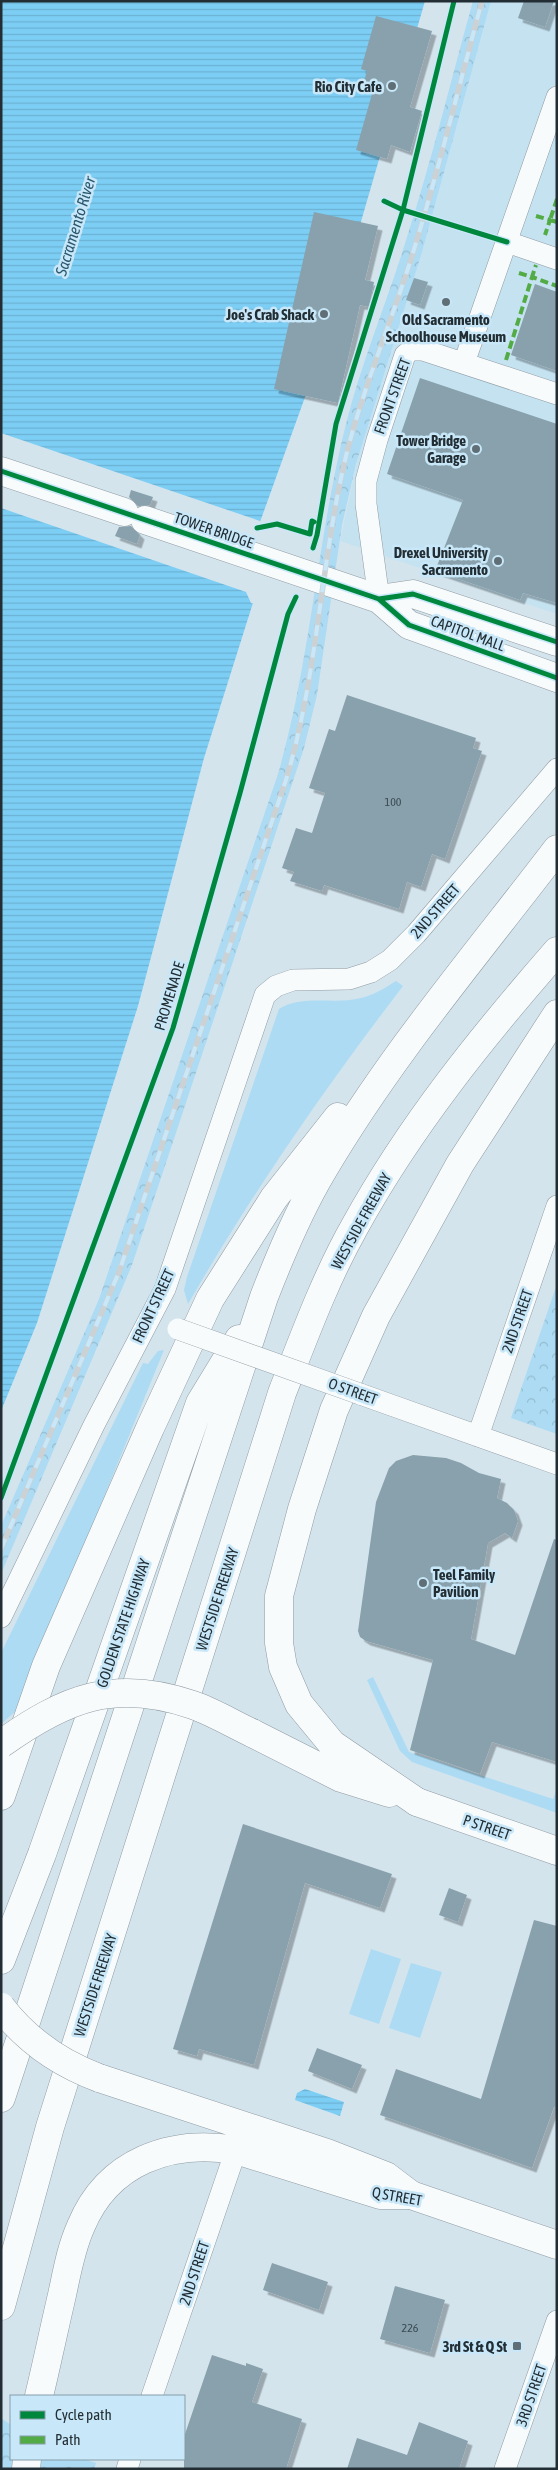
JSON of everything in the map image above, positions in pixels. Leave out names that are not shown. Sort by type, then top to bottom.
[{"type":"main road","name":"TOWER BRIDGE","points":[[1,471],[274,564]]},
{"type":"main road","name":"CAPITOL MALL","points":[[274,564],[379,599],[409,625],[557,678]]},
{"type":"main road","name":"CAPITOL MALL","points":[[379,599],[413,594],[557,642]]},
{"type":"main road","points":[[1,2098],[264,1297],[288,1236],[322,1170],[365,1104],[408,1044],[557,849]]},
{"type":"main road","name":"WESTSIDE FREEWAY","points":[[2,2307],[50,2127],[282,1393],[317,1306],[354,1227],[404,1144],[492,1026],[557,951]]},
{"type":"main road","points":[[417,1802],[332,1744],[299,1704],[283,1667],[279,1643],[279,1596],[302,1509],[334,1410],[376,1316],[460,1164],[557,1014]]},
{"type":"main road","points":[[1,1796],[46,1666],[150,1428],[210,1300],[274,1198],[341,1114],[408,1044]]},
{"type":"main road","name":"GOLDEN STATE HIGHWAY","points":[[1,1960],[45,1845],[200,1403],[264,1297]]},
{"type":"main road","points":[[1,1744],[34,1720],[65,1705],[98,1695],[131,1692],[166,1697],[195,1706],[341,1778],[417,1802]]},
{"type":"main road","name":"P STREET","points":[[417,1802],[557,1851]]},
{"type":"main road","points":[[1,2007],[16,2026],[45,2051],[79,2070],[328,2153],[386,2176],[411,2195]]},
{"type":"main road","name":"Q STREET","points":[[39,2395],[73,2247],[85,2218],[105,2189],[134,2166],[164,2152],[189,2146],[236,2150],[380,2195],[411,2195],[557,2245]]},
{"type":"street","points":[[464,363],[557,97]]},
{"type":"street","points":[[507,242],[557,259]]},
{"type":"street","name":"FRONT STREET","points":[[379,599],[366,504],[366,481],[376,440],[403,358],[411,350],[419,349],[557,394]]},
{"type":"street","name":"2ND STREET","points":[[276,986],[293,980],[350,979],[371,972],[390,960],[416,934],[557,769]]},
{"type":"street","name":"FRONT STREET","points":[[1,1617],[128,1358],[165,1288],[262,1000],[276,986]]},
{"type":"street","name":"2ND STREET","points":[[478,1436],[557,1206]]},
{"type":"street","name":"O STREET","points":[[150,1319],[557,1464]]},
{"type":"street","name":"2ND STREET","points":[[152,2395],[236,2150]]},
{"type":"street","name":"3RD STREET","points":[[505,2469],[557,2322]]},
{"type":"shaded area","points":[[491,1],[557,1],[557,614],[340,541],[361,444],[422,252]]},
{"type":"green space","points":[[473,1],[491,1],[422,252],[356,464],[342,525],[317,695],[304,748],[132,1265],[1,1574],[1,1526],[99,1299],[278,774],[298,687],[336,467],[352,400],[416,208]]},
{"type":"green space","points":[[396,981],[403,986],[290,1142],[212,1263],[188,1304],[184,1290],[187,1277],[279,1009],[298,1002],[340,1001],[361,998],[384,989]]},
{"type":"green space","points":[[557,1284],[557,1434],[511,1418]]},
{"type":"green space","points":[[164,1350],[17,1710],[1,1724],[1,1653],[143,1363],[148,1364],[158,1351]]},
{"type":"green space","points":[[373,1677],[409,1752],[553,1799],[557,1789],[557,1813],[412,1762],[400,1751],[367,1680]]},
{"type":"green space","points":[[371,1949],[401,1959],[379,2024],[349,2014]]},
{"type":"green space","points":[[411,1963],[442,1972],[420,2038],[389,2028]]},
{"type":"green space","points":[[1,2418],[10,2424],[10,2460],[87,2460],[96,2463],[94,2469],[1,2469]]},
{"type":"water","name":"Sacramento River","points":[[1,1],[425,1],[331,325],[260,522],[257,590],[204,758],[138,1006],[37,1323],[1,1411]]},
{"type":"water","points":[[305,2089],[344,2102],[340,2116],[295,2100],[297,2093]]},
{"type":"pier","points":[[1,433],[263,522],[259,590],[255,604],[251,603],[246,592],[1,508]]},
{"type":"building","points":[[524,1],[554,1],[545,27],[518,18]]},
{"type":"building","name":"Rio City Cafe","points":[[376,16],[432,31],[410,107],[422,111],[410,152],[391,145],[387,159],[356,150],[374,87],[363,85],[367,71],[361,69]]},
{"type":"building","name":"Joe's Crab Shack","points":[[314,212],[378,226],[365,280],[374,282],[369,307],[360,305],[338,403],[274,389]]},
{"type":"building","points":[[414,278],[428,282],[420,305],[406,300]]},
{"type":"building","points":[[535,284],[557,292],[557,371],[511,355]]},
{"type":"building","name":"Tower Bridge Garage","points":[[420,378],[557,424],[557,603],[523,593],[520,600],[435,571],[463,500],[387,474]]},
{"type":"building","points":[[131,490],[153,497],[150,505],[138,506],[129,497]]},
{"type":"building","points":[[131,526],[140,535],[137,544],[115,536],[119,527]]},
{"type":"building","points":[[347,695],[476,738],[473,748],[482,751],[445,859],[432,854],[421,887],[407,882],[399,909],[324,885],[322,891],[290,881],[294,872],[282,868],[296,828],[312,833],[325,793],[309,788],[329,729],[335,731]]},
{"type":"building","points":[[413,1455],[446,1458],[461,1463],[479,1473],[501,1479],[497,1498],[507,1503],[514,1510],[518,1521],[512,1538],[505,1533],[488,1543],[471,1639],[515,1655],[554,1539],[557,1540],[557,1762],[492,1742],[480,1774],[410,1750],[433,1660],[366,1641],[360,1637],[358,1631],[376,1502],[389,1468],[396,1461]]},
{"type":"building","points":[[243,1824],[392,1874],[380,1908],[305,1883],[254,2065],[199,2049],[197,2056],[173,2049]]},
{"type":"building","points":[[449,1888],[467,1895],[458,1922],[439,1915]]},
{"type":"building","points":[[534,1920],[557,1926],[557,2108],[554,2107],[532,2168],[380,2115],[396,2069],[481,2099]]},
{"type":"building","points":[[317,2048],[362,2065],[352,2089],[308,2071]]},
{"type":"building","points":[[272,2263],[328,2282],[319,2310],[263,2290]]},
{"type":"building","points":[[395,2286],[445,2300],[430,2353],[380,2339]]},
{"type":"building","points":[[212,2355],[246,2366],[246,2363],[263,2369],[252,2402],[302,2419],[286,2469],[184,2469],[185,2434]]},
{"type":"building","points":[[419,2422],[468,2441],[459,2469],[347,2469],[357,2438],[407,2455]]},
{"type":"railway","points":[[1,1549],[119,1272],[285,783],[305,702],[330,538],[346,456],[361,405],[422,224],[482,1]]},
{"type":"marked path","points":[[557,199],[550,220],[557,222]]},
{"type":"marked path","points":[[536,216],[550,220],[545,235]]},
{"type":"marked path","points":[[519,273],[532,277],[536,265]]},
{"type":"marked path","points":[[506,360],[532,277],[557,286]]},
{"type":"cycle path","points":[[313,548],[317,535],[336,424],[403,210],[454,1]]},
{"type":"cycle path","points":[[384,201],[403,210],[507,242]]},
{"type":"cycle path","points":[[1,471],[379,599],[409,625],[557,678]]},
{"type":"cycle path","points":[[257,528],[277,524],[310,534],[312,521],[314,522]]},
{"type":"cycle path","points":[[379,599],[413,594],[557,642]]},
{"type":"cycle path","name":"PROMENADE","points":[[1,1498],[173,1028],[240,793],[288,614],[296,597]]},
{"type":"place","name":"Rio City Cafe","points":[[392,86]]},
{"type":"place","name":"Old Sacramento Schoolhouse Museum","points":[[446,302]]},
{"type":"place","name":"Joe's Crab Shack","points":[[324,314]]},
{"type":"place","name":"Tower Bridge Garage","points":[[476,449]]},
{"type":"place","name":"Drexel University Sacramento","points":[[498,561]]},
{"type":"place","name":"Teel Family Pavilion","points":[[423,1583]]},
{"type":"place","name":"3rd St & Q St","points":[[517,2346]]}]
